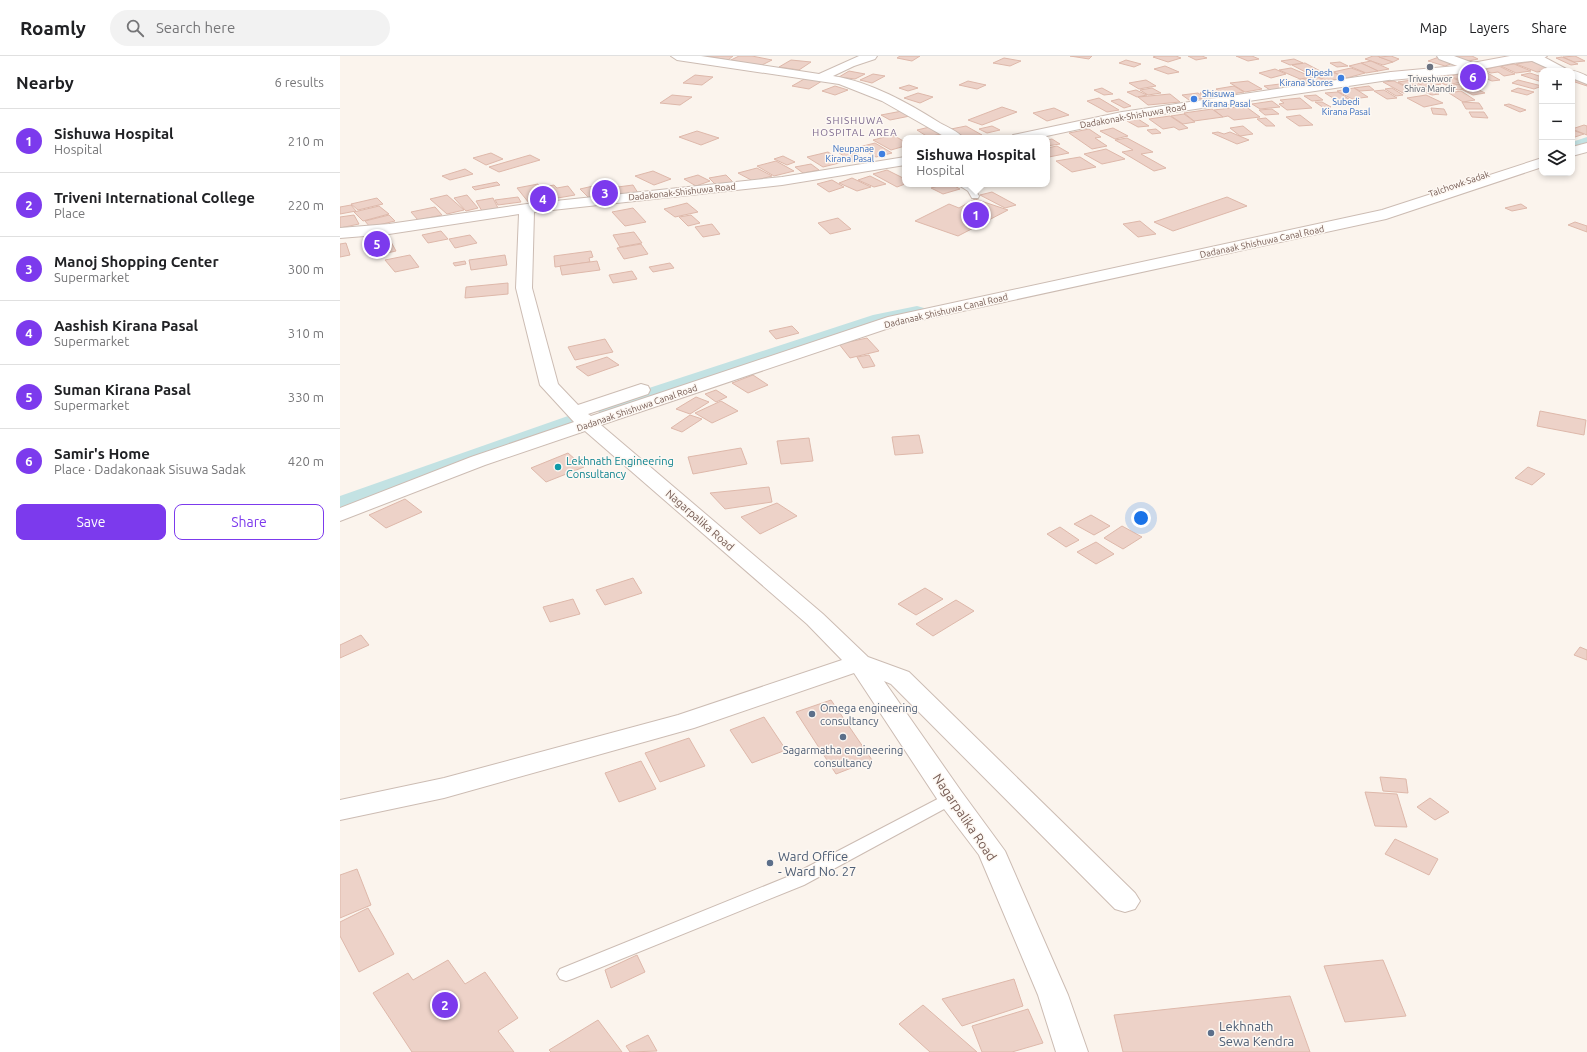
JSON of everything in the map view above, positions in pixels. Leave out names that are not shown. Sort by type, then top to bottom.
[{"type":"street","points":[[677,56],[841,81],[880,95],[902,106],[951,135]]},
{"type":"street","points":[[820,78],[850,63],[871,56]]},
{"type":"street","points":[[1443,56],[1472,67]]},
{"type":"street","points":[[1537,56],[1559,68]]},
{"type":"street","name":"Dadakonak-Shishuwa Road","points":[[1032,135],[1122,116],[1391,76],[1472,67],[1537,56]]},
{"type":"street","points":[[1391,76],[1417,63]]},
{"type":"street","points":[[1575,75],[1587,80]]},
{"type":"street","points":[[1575,143],[1587,140]]},
{"type":"street","points":[[1575,151],[1587,147]]},
{"type":"street","name":"Talchowk Sadak","points":[[1375,211],[1539,156]]},
{"type":"street","name":"Dadakonak-Shishuwa Road","points":[[340,233],[389,229],[527,208],[782,181],[902,161]]},
{"type":"street","name":"Dadanaak Shishuwa Canal Road","points":[[582,418],[808,349],[894,321],[1386,214],[1539,163]]},
{"type":"street","name":"Nagarpalika Road","points":[[527,208],[524,288],[549,385],[582,418],[815,619],[859,663],[951,798],[991,852],[1053,995],[1072,1052]]},
{"type":"street","name":"Dadanaak Shishuwa Canal Road","points":[[340,515],[478,461],[582,418],[881,312],[1375,211]]},
{"type":"street","points":[[340,810],[444,788],[678,724],[859,663]]},
{"type":"street","name":"Nagarpalika Road","points":[[859,663],[900,678],[1125,901]]},
{"type":"lane","points":[[967,187],[971,189],[975,196]]},
{"type":"lane","points":[[566,974],[798,880],[951,798]]},
{"type":"building","points":[[706,56],[733,56],[728,60]]},
{"type":"building","points":[[739,56],[752,56],[772,60],[760,66],[731,60]]},
{"type":"building","points":[[900,56],[920,56],[912,61],[897,58]]},
{"type":"building","points":[[1070,56],[1092,56],[1089,59]]},
{"type":"building","points":[[1176,56],[1181,58],[1168,62],[1153,57]]},
{"type":"building","points":[[1188,56],[1202,56],[1207,58],[1196,60]]},
{"type":"building","points":[[1236,56],[1252,56],[1259,59],[1248,61]]},
{"type":"building","points":[[1373,56],[1393,62],[1383,65],[1365,59]]},
{"type":"building","points":[[1391,56],[1399,59],[1393,62],[1379,57]]},
{"type":"building","points":[[1448,56],[1472,56],[1478,59],[1464,62]]},
{"type":"building","points":[[1575,56],[1585,61],[1574,62],[1563,57]]},
{"type":"building","points":[[1439,57],[1457,62],[1445,66],[1428,61]]},
{"type":"building","points":[[1562,57],[1578,64],[1571,65],[1556,58]]},
{"type":"building","points":[[1004,58],[1021,61],[1010,66],[993,63]]},
{"type":"building","points":[[1294,59],[1303,63],[1290,65],[1281,61]]},
{"type":"building","points":[[791,60],[811,62],[799,70],[779,67]]},
{"type":"building","points":[[1126,60],[1141,64],[1134,67],[1119,63]]},
{"type":"building","points":[[1371,61],[1389,69],[1378,71],[1361,63]]},
{"type":"building","points":[[1534,61],[1552,68],[1539,68],[1539,72],[1537,72],[1516,64]]},
{"type":"building","points":[[1340,62],[1348,66],[1337,67],[1330,63]]},
{"type":"building","points":[[1305,63],[1326,74],[1313,76],[1292,65]]},
{"type":"building","points":[[1361,63],[1378,71],[1366,73],[1349,66]]},
{"type":"building","points":[[1514,64],[1531,71],[1516,73],[1501,66]]},
{"type":"building","points":[[1165,66],[1179,72],[1168,74],[1154,69]]},
{"type":"building","points":[[1499,66],[1515,74],[1504,76],[1498,72],[1491,73],[1483,70]]},
{"type":"building","points":[[1291,68],[1312,77],[1300,79],[1279,70]]},
{"type":"building","points":[[1351,68],[1365,73],[1347,78],[1333,72]]},
{"type":"building","points":[[1275,69],[1286,74],[1271,78],[1259,73]]},
{"type":"building","points":[[1482,70],[1500,80],[1492,81],[1470,72]]},
{"type":"building","points":[[849,71],[865,74],[855,79],[839,77]]},
{"type":"building","points":[[1469,72],[1484,79],[1475,80],[1460,74]]},
{"type":"building","points":[[1335,73],[1345,78],[1327,81],[1317,76]]},
{"type":"building","points":[[1530,73],[1539,76],[1539,81],[1521,75]]},
{"type":"building","points":[[873,74],[885,76],[872,83],[860,80]]},
{"type":"building","points":[[1458,74],[1474,81],[1467,83],[1450,76]]},
{"type":"building","points":[[695,75],[713,77],[702,85],[683,83]]},
{"type":"building","points":[[1446,75],[1462,82],[1446,85],[1430,78]]},
{"type":"building","points":[[1575,76],[1587,81],[1587,86],[1575,82]]},
{"type":"building","points":[[1318,77],[1326,81],[1287,87],[1279,83]]},
{"type":"building","points":[[806,78],[822,81],[809,89],[792,86]]},
{"type":"building","points":[[1428,78],[1441,84],[1425,87],[1412,80]]},
{"type":"building","points":[[1146,80],[1156,86],[1139,89],[1129,83]]},
{"type":"building","points":[[1412,80],[1425,87],[1411,89],[1398,82]]},
{"type":"building","points":[[1518,80],[1539,85],[1539,87],[1534,89],[1512,83]]},
{"type":"building","points":[[968,81],[986,85],[977,89],[959,85]]},
{"type":"building","points":[[1248,81],[1262,89],[1245,92],[1230,83]]},
{"type":"building","points":[[1394,81],[1414,91],[1403,93],[1383,82]]},
{"type":"building","points":[[1464,83],[1473,87],[1458,90],[1448,86]]},
{"type":"building","points":[[1280,84],[1286,88],[1270,90],[1264,86]]},
{"type":"building","points":[[909,85],[918,88],[908,91],[899,88]]},
{"type":"building","points":[[835,86],[848,90],[835,95],[822,91]]},
{"type":"building","points":[[1234,86],[1244,92],[1226,95],[1216,89]]},
{"type":"building","points":[[1369,86],[1374,90],[1360,91],[1354,88]]},
{"type":"building","points":[[1473,87],[1485,93],[1473,95],[1461,89]]},
{"type":"building","points":[[1102,88],[1113,94],[1104,95],[1094,90]]},
{"type":"building","points":[[1152,88],[1161,93],[1148,95],[1140,90]]},
{"type":"building","points":[[1354,88],[1368,97],[1352,99],[1337,91]]},
{"type":"building","points":[[1392,88],[1403,95],[1396,96],[1385,89]]},
{"type":"building","points":[[1518,88],[1534,92],[1527,95],[1511,91]]},
{"type":"building","points":[[1425,89],[1439,94],[1432,95],[1422,91]]},
{"type":"building","points":[[1136,90],[1147,95],[1137,97],[1127,92]]},
{"type":"building","points":[[1384,90],[1397,98],[1387,99],[1374,91]]},
{"type":"building","points":[[1216,91],[1225,96],[1208,99],[1200,93]]},
{"type":"building","points":[[1461,91],[1475,100],[1463,102],[1449,93]]},
{"type":"building","points":[[1338,92],[1349,99],[1336,100],[1325,93]]},
{"type":"building","points":[[918,93],[933,97],[920,103],[904,98]]},
{"type":"building","points":[[1198,93],[1205,98],[1189,100],[1182,95]]},
{"type":"building","points":[[1170,94],[1180,102],[1148,105],[1138,97]]},
{"type":"building","points":[[672,95],[692,97],[680,105],[660,103]]},
{"type":"building","points":[[1316,95],[1323,100],[1312,101],[1304,96]]},
{"type":"building","points":[[1426,95],[1443,103],[1424,107],[1407,98]]},
{"type":"building","points":[[1099,98],[1119,110],[1107,112],[1087,101]]},
{"type":"building","points":[[1300,98],[1312,108],[1287,110],[1279,104],[1284,103],[1280,100]]},
{"type":"building","points":[[1119,99],[1131,106],[1124,108],[1111,101]]},
{"type":"building","points":[[1272,101],[1280,107],[1260,109],[1252,104]]},
{"type":"building","points":[[1315,102],[1322,102],[1331,107],[1324,108]]},
{"type":"building","points":[[1462,102],[1479,103],[1483,109],[1466,109]]},
{"type":"building","points":[[1509,104],[1526,110],[1520,112],[1504,105]]},
{"type":"building","points":[[1245,106],[1260,117],[1234,120],[1228,116],[1223,117],[1214,110]]},
{"type":"building","points":[[1002,107],[1017,112],[982,125],[968,120]]},
{"type":"building","points":[[1054,108],[1069,115],[1047,121],[1033,113]]},
{"type":"building","points":[[1431,108],[1444,109],[1447,115],[1433,114]]},
{"type":"building","points":[[1212,109],[1223,117],[1194,121],[1184,113]]},
{"type":"building","points":[[1272,109],[1279,114],[1265,115],[1259,110]]},
{"type":"building","points":[[902,111],[910,116],[890,120],[881,115]]},
{"type":"building","points":[[1469,112],[1484,112],[1488,118],[1472,117]]},
{"type":"building","points":[[1184,114],[1195,122],[1183,124],[1171,116]]},
{"type":"building","points":[[1300,115],[1313,125],[1299,126],[1286,117]]},
{"type":"building","points":[[1170,116],[1188,128],[1179,130],[1174,127],[1163,129],[1149,119]]},
{"type":"building","points":[[1266,118],[1275,126],[1266,126],[1257,119]]},
{"type":"building","points":[[1138,119],[1149,126],[1138,127],[1127,121]]},
{"type":"building","points":[[1584,125],[1587,126],[1587,135],[1575,130],[1575,128]]},
{"type":"building","points":[[934,126],[945,133],[925,135],[917,130]]},
{"type":"building","points":[[966,126],[982,135],[961,135],[951,129]]},
{"type":"building","points":[[992,126],[1000,130],[987,133],[979,129]]},
{"type":"building","points":[[1243,126],[1253,134],[1240,136],[1230,128]]},
{"type":"building","points":[[1113,128],[1128,136],[1115,139],[1100,131]]},
{"type":"building","points":[[1089,129],[1101,137],[1095,138],[1107,146],[1092,149],[1069,133]]},
{"type":"building","points":[[1156,129],[1161,133],[1152,134],[1147,130]]},
{"type":"building","points":[[697,131],[719,138],[701,145],[679,137]]},
{"type":"building","points":[[1575,131],[1584,134],[1575,137]]},
{"type":"building","points":[[1218,132],[1224,134],[1230,132],[1249,140],[1237,144],[1212,133]]},
{"type":"building","points":[[893,135],[902,140],[902,147],[891,150],[873,140]]},
{"type":"building","points":[[1127,138],[1153,152],[1141,154],[1166,168],[1154,171],[1122,152],[1133,150],[1115,140]]},
{"type":"building","points":[[1050,139],[1052,139],[1060,144],[1050,146]]},
{"type":"building","points":[[875,143],[892,153],[876,157],[859,147]]},
{"type":"building","points":[[1057,146],[1069,153],[1050,157],[1050,147]]},
{"type":"building","points":[[850,149],[864,159],[852,162],[838,152]]},
{"type":"building","points":[[1106,149],[1125,159],[1102,164],[1084,154]]},
{"type":"building","points":[[828,152],[843,162],[823,167],[807,157]]},
{"type":"building","points":[[491,153],[503,159],[486,165],[473,158]]},
{"type":"building","points":[[530,155],[540,160],[499,172],[489,167]]},
{"type":"building","points":[[783,156],[795,162],[787,165],[774,159]]},
{"type":"building","points":[[1080,157],[1096,167],[1072,172],[1056,161]]},
{"type":"building","points":[[776,161],[794,171],[774,176],[757,166]]},
{"type":"building","points":[[811,164],[819,170],[803,173],[795,167]]},
{"type":"building","points":[[757,168],[772,176],[753,181],[738,173]]},
{"type":"building","points":[[465,169],[473,174],[450,180],[442,176]]},
{"type":"building","points":[[887,170],[902,178],[902,185],[897,187],[873,174]]},
{"type":"building","points":[[653,171],[671,179],[654,185],[635,176]]},
{"type":"building","points":[[698,175],[710,181],[696,186],[684,179]]},
{"type":"building","points":[[726,175],[735,184],[718,187],[709,178]]},
{"type":"building","points":[[870,176],[886,184],[874,187],[858,180]]},
{"type":"building","points":[[852,178],[871,187],[857,191],[839,183]]},
{"type":"building","points":[[832,180],[844,187],[829,192],[817,184]]},
{"type":"building","points":[[497,182],[500,185],[475,190],[472,187]]},
{"type":"building","points":[[538,184],[550,198],[529,203],[517,188]]},
{"type":"building","points":[[602,184],[611,193],[589,198],[580,189]]},
{"type":"building","points":[[554,185],[557,188],[568,186],[575,195],[552,199],[544,187]]},
{"type":"building","points":[[633,185],[638,193],[615,196],[610,188]]},
{"type":"building","points":[[956,187],[960,189],[943,194],[931,188]]},
{"type":"building","points":[[992,192],[1016,205],[1005,208],[980,195]]},
{"type":"building","points":[[447,195],[464,210],[447,214],[430,199]]},
{"type":"building","points":[[467,195],[478,208],[466,211],[454,198]]},
{"type":"building","points":[[518,197],[521,202],[498,205],[495,200]]},
{"type":"building","points":[[1227,197],[1247,206],[1173,231],[1154,222]]},
{"type":"building","points":[[377,198],[383,204],[358,210],[351,204]]},
{"type":"building","points":[[493,198],[498,208],[482,211],[476,201]]},
{"type":"building","points":[[975,199],[1008,210],[958,236],[915,221],[949,204],[959,208]]},
{"type":"building","points":[[687,203],[698,212],[675,217],[664,209]]},
{"type":"building","points":[[1521,204],[1527,208],[1512,211],[1505,208]]},
{"type":"building","points":[[351,205],[356,211],[340,214],[340,207]]},
{"type":"building","points":[[379,206],[389,214],[363,221],[354,212]]},
{"type":"building","points":[[435,207],[442,215],[418,220],[411,212]]},
{"type":"building","points":[[633,208],[646,222],[625,226],[612,212]]},
{"type":"building","points":[[354,215],[359,224],[340,228],[340,217]]},
{"type":"building","points":[[389,215],[395,221],[370,227],[365,221]]},
{"type":"building","points":[[691,215],[700,223],[688,226],[679,217]]},
{"type":"building","points":[[838,218],[851,229],[830,234],[818,223]]},
{"type":"building","points":[[1140,221],[1156,234],[1138,237],[1123,224]]},
{"type":"building","points":[[1575,222],[1587,226],[1587,232],[1568,225]]},
{"type":"building","points":[[712,224],[720,234],[703,237],[695,227]]},
{"type":"building","points":[[441,231],[448,239],[428,243],[422,235]]},
{"type":"building","points":[[634,232],[642,243],[620,247],[613,235]]},
{"type":"building","points":[[470,235],[477,243],[455,248],[449,239]]},
{"type":"building","points":[[390,240],[396,251],[378,255],[372,244]]},
{"type":"building","points":[[346,243],[350,255],[340,257],[340,244]]},
{"type":"building","points":[[641,244],[648,254],[624,259],[617,248]]},
{"type":"building","points":[[591,251],[593,257],[589,258],[590,262],[555,267],[554,256]]},
{"type":"building","points":[[410,255],[419,267],[395,272],[385,260]]},
{"type":"building","points":[[505,255],[507,265],[471,270],[469,260]]},
{"type":"building","points":[[465,261],[466,264],[455,266],[453,263]]},
{"type":"building","points":[[597,261],[600,270],[562,275],[560,266]]},
{"type":"building","points":[[670,263],[674,268],[653,272],[649,267]]},
{"type":"building","points":[[632,271],[637,279],[613,283],[609,275]]},
{"type":"building","points":[[508,283],[508,294],[465,298],[466,287]]},
{"type":"building","points":[[792,326],[799,333],[776,339],[769,331]]},
{"type":"building","points":[[867,338],[879,351],[850,358],[839,344]]},
{"type":"building","points":[[605,339],[613,352],[575,360],[568,347]]},
{"type":"building","points":[[869,355],[875,366],[863,368],[857,357]]},
{"type":"building","points":[[607,357],[619,365],[588,376],[576,367]]},
{"type":"building","points":[[753,375],[768,385],[748,393],[732,383]]},
{"type":"building","points":[[716,390],[727,397],[716,402],[705,394]]},
{"type":"building","points":[[696,397],[709,402],[690,414],[676,409]]},
{"type":"building","points":[[721,401],[738,411],[712,423],[695,413]]},
{"type":"building","points":[[1540,411],[1586,420],[1584,435],[1537,426]]},
{"type":"building","points":[[690,415],[702,419],[682,432],[671,428]]},
{"type":"building","points":[[919,435],[923,453],[895,455],[892,437]]},
{"type":"building","points":[[809,438],[813,461],[781,464],[777,441]]},
{"type":"building","points":[[741,448],[747,464],[693,474],[688,457]]},
{"type":"building","name":"Lekhnath Engineering Consultancy","points":[[568,453],[584,467],[546,482],[531,468]]},
{"type":"building","points":[[1528,467],[1545,474],[1532,485],[1515,478]]},
{"type":"building","points":[[769,487],[772,502],[725,509],[710,493]]},
{"type":"building","points":[[405,499],[422,512],[386,528],[369,515]]},
{"type":"building","points":[[777,503],[797,516],[760,534],[741,517]]},
{"type":"building","points":[[1091,515],[1110,526],[1094,535],[1074,524]]},
{"type":"building","points":[[1122,526],[1142,537],[1123,549],[1104,538]]},
{"type":"building","points":[[1060,527],[1079,540],[1066,547],[1047,534]]},
{"type":"building","points":[[1096,542],[1114,554],[1096,564],[1077,552]]},
{"type":"building","points":[[633,578],[642,593],[605,605],[596,590]]},
{"type":"building","points":[[925,588],[943,599],[916,615],[898,604]]},
{"type":"building","points":[[573,599],[580,614],[550,622],[543,607]]},
{"type":"building","points":[[956,600],[974,611],[933,636],[916,624]]},
{"type":"building","points":[[361,635],[369,645],[340,658],[340,645]]},
{"type":"building","points":[[1580,647],[1587,650],[1587,660],[1574,655]]},
{"type":"building","points":[[831,700],[872,760],[836,774],[796,712]]},
{"type":"building","points":[[764,717],[786,750],[752,763],[730,730]]},
{"type":"building","points":[[689,738],[705,766],[660,782],[645,753]]},
{"type":"building","points":[[641,761],[656,789],[619,802],[605,773]]},
{"type":"building","points":[[1380,777],[1406,779],[1408,793],[1383,791]]},
{"type":"building","points":[[1365,792],[1397,794],[1407,827],[1375,826]]},
{"type":"building","points":[[1430,798],[1449,812],[1435,820],[1417,807]]},
{"type":"building","points":[[1395,839],[1438,859],[1429,875],[1385,854]]},
{"type":"building","points":[[357,869],[371,905],[340,918],[340,875]]},
{"type":"building","points":[[368,908],[394,954],[359,972],[340,936],[340,922]]},
{"type":"building","points":[[637,955],[645,972],[611,988],[605,970]]},
{"type":"building","points":[[448,960],[465,984],[485,972],[518,1018],[498,1031],[514,1052],[412,1052],[373,993],[408,973],[413,980]]},
{"type":"building","points":[[1383,960],[1406,1016],[1345,1022],[1324,966]]},
{"type":"building","points":[[1014,979],[1023,1006],[962,1026],[942,999]]},
{"type":"building","name":"Lekhnath Sewa Kendra","points":[[1290,996],[1310,1052],[1123,1052],[1114,1015]]},
{"type":"building","points":[[923,1005],[977,1052],[930,1052],[899,1024]]},
{"type":"building","points":[[1028,1009],[1043,1043],[1012,1052],[982,1052],[972,1026]]},
{"type":"building","points":[[598,1020],[622,1052],[551,1052],[549,1050]]},
{"type":"building","points":[[648,1035],[657,1051],[630,1052],[626,1046]]},
{"type":"waterway","points":[[1575,147],[1587,142]]},
{"type":"waterway","points":[[608,409],[880,319],[917,312]]},
{"type":"waterway","points":[[340,504],[568,423]]},
{"type":"place","name":"Triveshwor Shiva Mandir","points":[[1430,67]]},
{"type":"place","name":"Samir's Home","points":[[1473,77]]},
{"type":"place","name":"Dipesh Kirana Stores","points":[[1341,78]]},
{"type":"place","name":"Subedi Kirana Pasal","points":[[1346,90]]},
{"type":"place","name":"Shisuwa Kirana Pasal","points":[[1194,99]]},
{"type":"place","name":"Neupanae Kirana Pasal","points":[[882,154]]},
{"type":"place","name":"Manoj Shopping Center","points":[[605,193]]},
{"type":"place","name":"Aashish Kirana Pasal","points":[[543,199]]},
{"type":"place","name":"Sishuwa Hospital","points":[[976,215]]},
{"type":"place","name":"Suman Kirana Pasal","points":[[377,244]]},
{"type":"place","name":"Lekhnath Engineering Consultancy","points":[[558,467]]},
{"type":"place","name":"Omega engineering consultancy","points":[[812,714]]},
{"type":"place","name":"Sagarmatha engineering consultancy","points":[[843,737]]},
{"type":"place","name":"Ward Office - Ward No. 27","points":[[770,863]]},
{"type":"place","name":"Triveni International College","points":[[445,1005]]},
{"type":"place","name":"Lekhnath Sewa Kendra","points":[[1211,1033]]},
{"type":"district","name":"SHISHUWA HOSPITAL AREA","points":[[855,126]]}]
